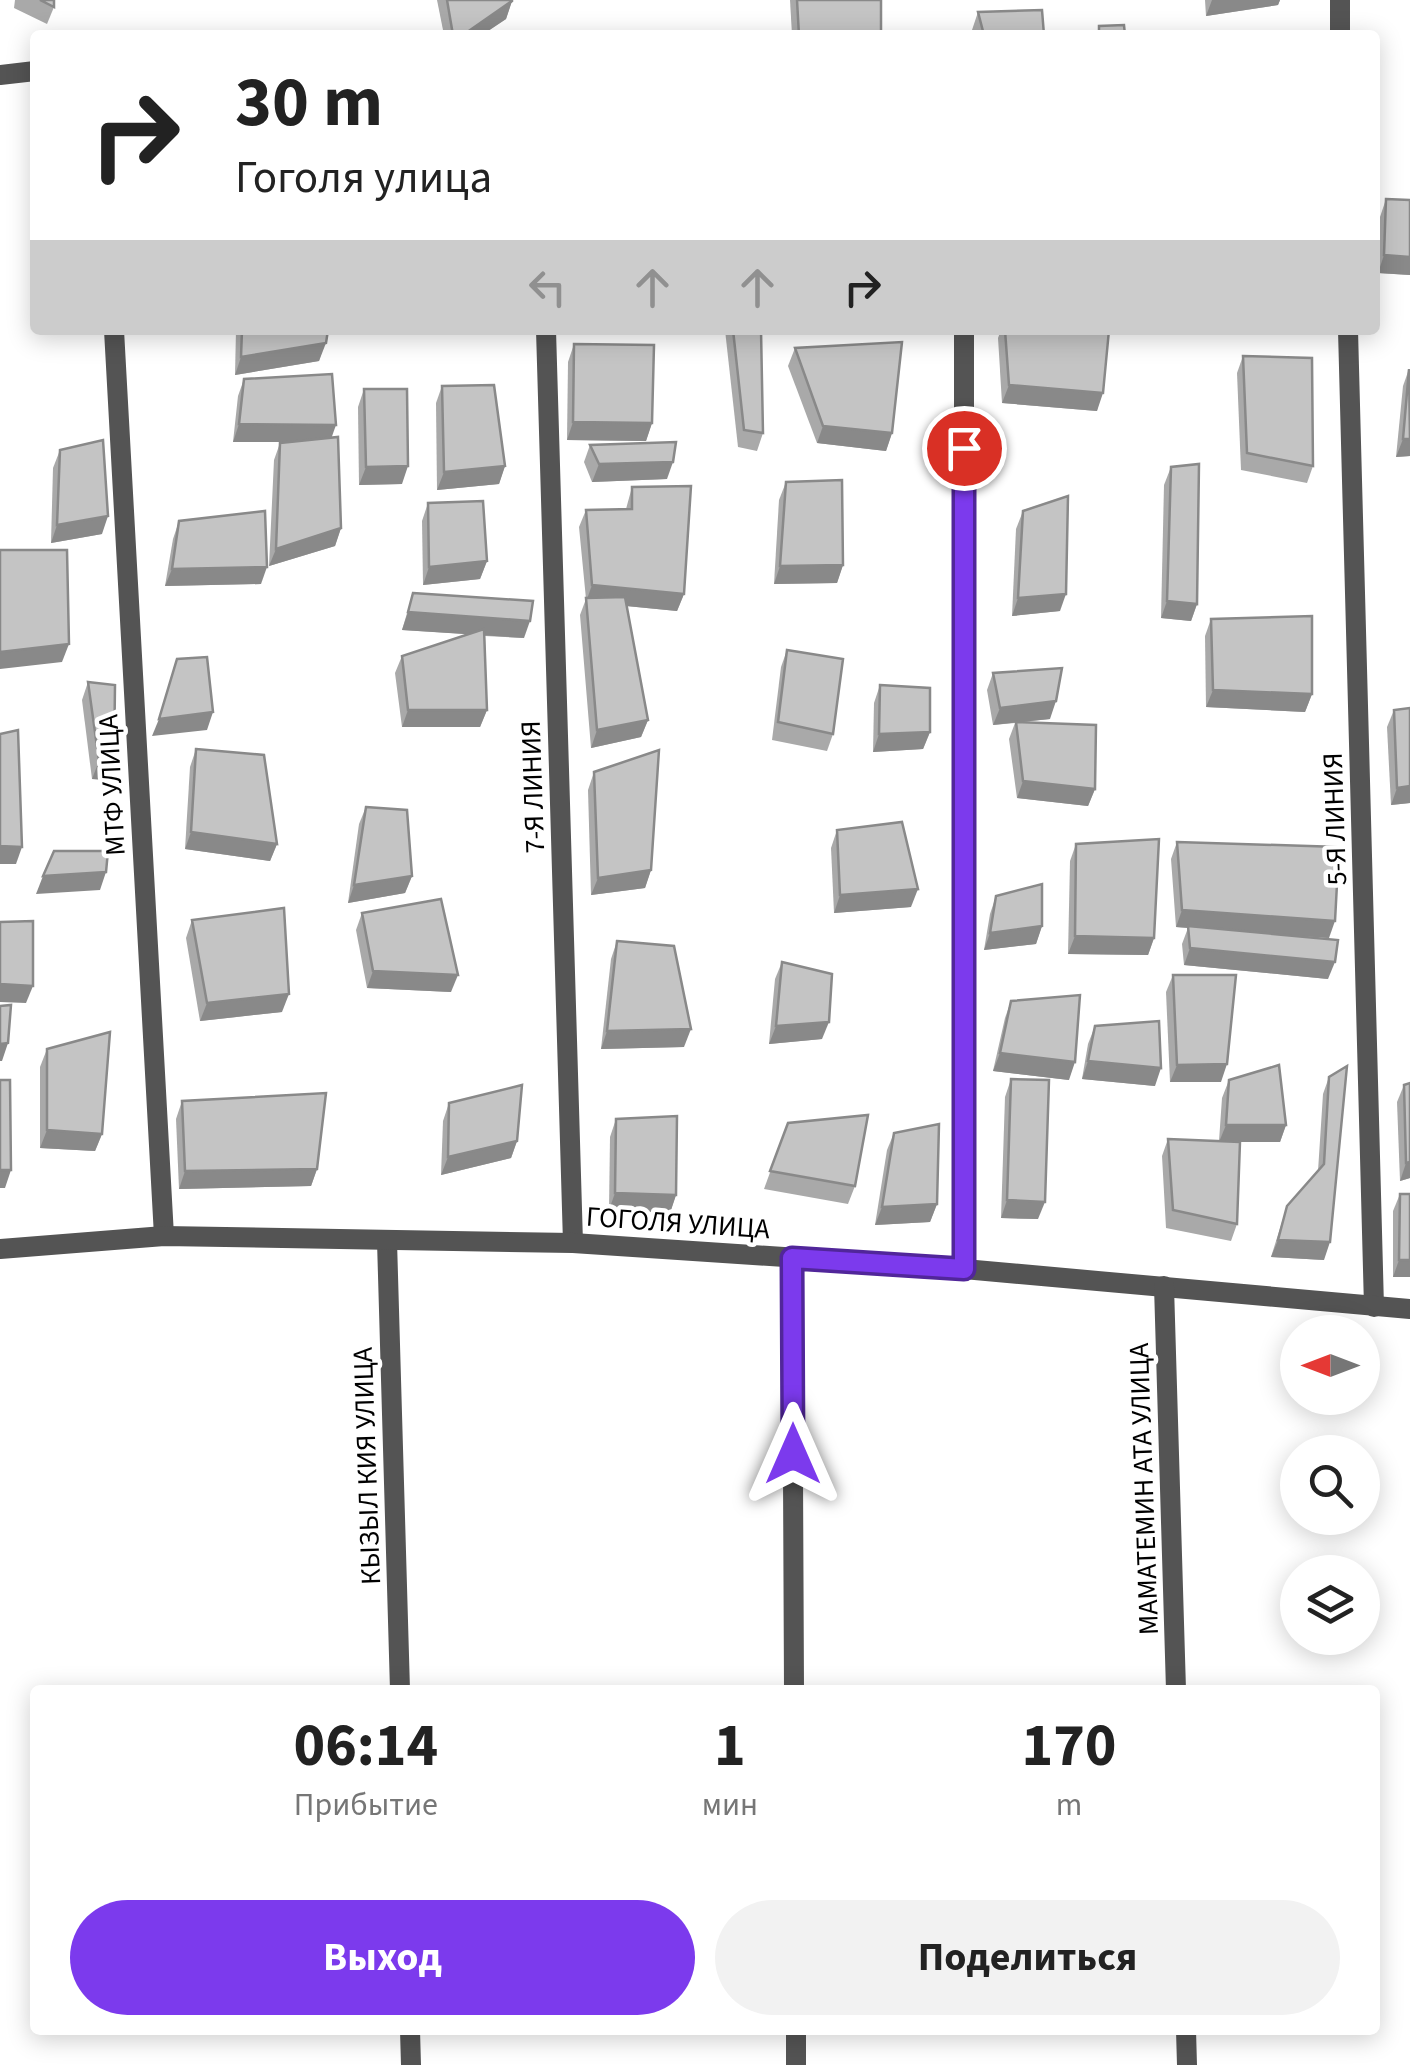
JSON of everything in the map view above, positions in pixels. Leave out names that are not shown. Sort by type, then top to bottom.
[{"type":"street","points":[[1340,0],[1340,30]]},
{"type":"street","points":[[0,75],[30,72]]},
{"type":"street","name":"МТФ УЛИЦА","points":[[114,335],[164,1236]]},
{"type":"street","name":"7-Я ЛИНИЯ","points":[[546,335],[573,1243]]},
{"type":"street","points":[[964,335],[964,1269]]},
{"type":"street","name":"5-Я ЛИНИЯ","points":[[1348,335],[1374,1307]]},
{"type":"street","name":"ГОГОЛЯ УЛИЦА","points":[[0,1249],[164,1236],[573,1243],[964,1269],[1410,1309]]},
{"type":"street","name":"КЫЗЫЛ КИЯ УЛИЦА","points":[[387,1240],[400,1685]]},
{"type":"street","points":[[792,1258],[794,1685]]},
{"type":"street","name":"МАМАТЕМИН АТА УЛИЦА","points":[[1164,1286],[1176,1685]]},
{"type":"street","points":[[410,2035],[411,2065]]},
{"type":"street","points":[[796,2035],[796,2065]]},
{"type":"street","points":[[1186,2035],[1187,2065]]},
{"type":"building","points":[[447,0],[512,0],[470,30],[452,30]]},
{"type":"building","points":[[797,0],[881,0],[881,30],[799,30]]},
{"type":"building","points":[[1042,10],[1044,30],[983,30],[978,12]]},
{"type":"building","points":[[1124,25],[1124,30],[1099,30],[1099,26]]},
{"type":"building","points":[[1386,199],[1410,200],[1410,257],[1384,255]]},
{"type":"building","points":[[242,335],[327,335],[326,343],[241,357]]},
{"type":"building","points":[[734,335],[761,335],[763,433],[744,430]]},
{"type":"building","points":[[1005,335],[1109,335],[1103,393],[1009,385]]},
{"type":"building","points":[[902,342],[892,433],[823,426],[795,348]]},
{"type":"building","points":[[574,344],[654,345],[652,423],[573,422]]},
{"type":"building","points":[[1243,356],[1312,358],[1313,466],[1247,453]]},
{"type":"building","points":[[1409,369],[1410,439],[1403,439]]},
{"type":"building","points":[[332,374],[336,425],[239,424],[244,379]]},
{"type":"building","points":[[494,385],[505,466],[444,472],[442,386]]},
{"type":"building","points":[[364,389],[407,389],[408,466],[366,467]]},
{"type":"building","points":[[338,437],[341,528],[276,549],[280,443]]},
{"type":"building","points":[[103,440],[108,516],[57,525],[60,450]]},
{"type":"building","points":[[676,442],[673,462],[599,464],[590,445]]},
{"type":"building","points":[[1199,464],[1197,604],[1167,601],[1171,467]]},
{"type":"building","points":[[842,480],[843,565],[780,566],[786,482]]},
{"type":"building","points":[[691,486],[684,594],[592,585],[586,510],[632,509],[632,487]]},
{"type":"building","points":[[1068,496],[1066,594],[1018,598],[1023,511]]},
{"type":"building","points":[[483,501],[487,561],[429,567],[428,503]]},
{"type":"building","points":[[265,511],[267,567],[172,569],[179,521]]},
{"type":"building","points":[[0,550],[67,550],[69,644],[0,652]]},
{"type":"building","points":[[413,593],[533,601],[530,621],[408,612]]},
{"type":"building","points":[[625,597],[648,720],[597,730],[586,598]]},
{"type":"building","points":[[1312,616],[1312,694],[1213,690],[1211,619]]},
{"type":"building","points":[[484,629],[487,710],[408,710],[402,656]]},
{"type":"building","points":[[787,650],[843,659],[833,734],[778,722]]},
{"type":"building","points":[[207,657],[213,712],[159,719],[177,659]]},
{"type":"building","points":[[1062,668],[1056,701],[1000,708],[993,673]]},
{"type":"building","points":[[88,682],[115,685],[114,763],[99,761]]},
{"type":"building","points":[[880,685],[930,688],[930,732],[879,734]]},
{"type":"building","points":[[1410,708],[1410,786],[1397,788],[1394,710]]},
{"type":"building","points":[[1016,722],[1096,725],[1095,789],[1023,781]]},
{"type":"building","points":[[18,730],[22,847],[0,846],[0,734]]},
{"type":"building","points":[[196,749],[264,755],[277,844],[191,832]]},
{"type":"building","points":[[659,750],[651,870],[598,878],[594,772]]},
{"type":"building","points":[[366,807],[407,810],[412,876],[354,885]]},
{"type":"building","points":[[902,822],[918,889],[840,895],[837,830]]},
{"type":"building","points":[[1159,839],[1154,938],[1075,936],[1076,844]]},
{"type":"building","points":[[1177,842],[1339,847],[1335,921],[1182,910]]},
{"type":"building","points":[[54,851],[108,851],[106,872],[43,876]]},
{"type":"building","points":[[1042,884],[1042,926],[990,933],[996,896]]},
{"type":"building","points":[[441,899],[458,975],[373,971],[362,913]]},
{"type":"building","points":[[284,908],[289,994],[207,1003],[192,920]]},
{"type":"building","points":[[33,921],[33,986],[0,984],[0,922]]},
{"type":"building","points":[[1188,926],[1338,940],[1335,962],[1190,948]]},
{"type":"building","points":[[617,941],[674,946],[691,1029],[607,1031]]},
{"type":"building","points":[[782,962],[832,974],[829,1022],[776,1026]]},
{"type":"building","points":[[1173,975],[1236,975],[1227,1064],[1177,1065]]},
{"type":"building","points":[[1080,995],[1075,1062],[1000,1053],[1011,1001]]},
{"type":"building","points":[[11,1005],[8,1043],[0,1044],[0,1006]]},
{"type":"building","points":[[1159,1021],[1161,1068],[1088,1061],[1095,1026]]},
{"type":"building","points":[[110,1032],[102,1134],[47,1130],[47,1049]]},
{"type":"building","points":[[1279,1065],[1286,1125],[1226,1125],[1229,1080]]},
{"type":"building","points":[[1347,1066],[1330,1242],[1278,1240],[1287,1206],[1324,1164],[1329,1077]]},
{"type":"building","points":[[1011,1079],[1049,1080],[1045,1202],[1007,1200]]},
{"type":"building","points":[[0,1080],[10,1080],[11,1170],[0,1170]]},
{"type":"building","points":[[1410,1083],[1410,1162],[1406,1163],[1404,1085]]},
{"type":"building","points":[[522,1085],[517,1141],[448,1157],[449,1103]]},
{"type":"building","points":[[326,1093],[317,1169],[185,1171],[182,1101]]},
{"type":"building","points":[[868,1115],[855,1186],[770,1171],[788,1123]]},
{"type":"building","points":[[677,1116],[676,1195],[615,1193],[616,1119]]},
{"type":"building","points":[[939,1124],[937,1204],[882,1207],[894,1133]]},
{"type":"building","points":[[1168,1139],[1240,1142],[1237,1224],[1173,1210]]},
{"type":"building","points":[[1400,1194],[1410,1194],[1410,1260],[1399,1260]]},
{"type":"route","points":[[793,1454],[792,1258],[964,1269],[964,448]]}]
